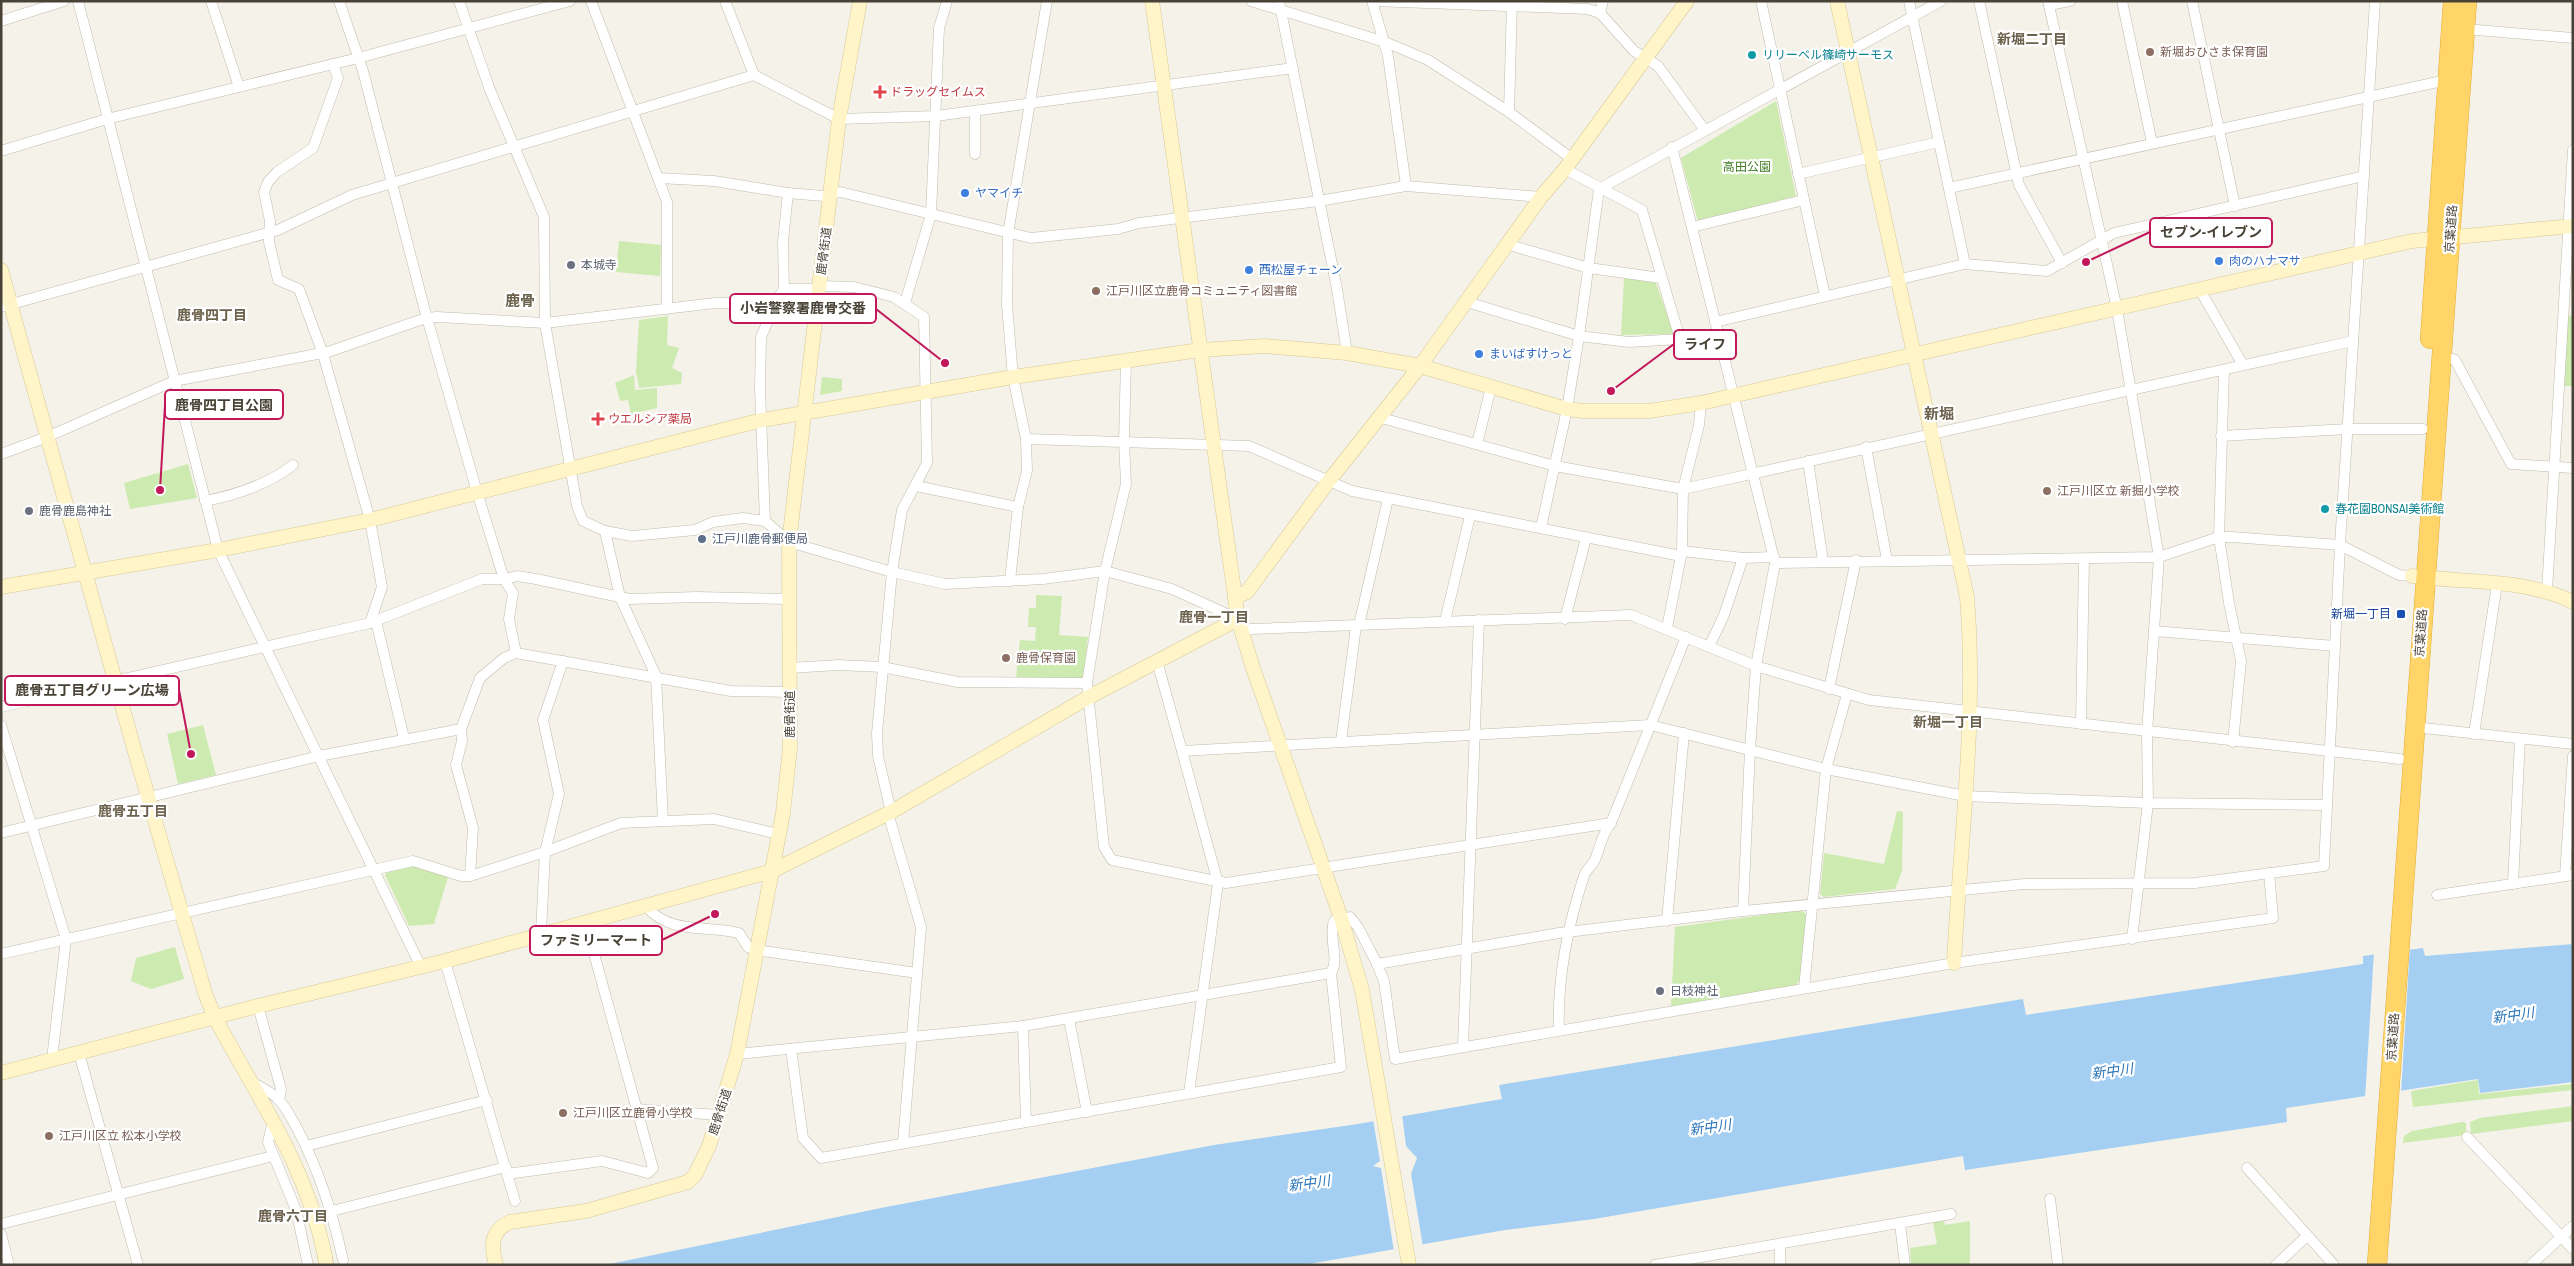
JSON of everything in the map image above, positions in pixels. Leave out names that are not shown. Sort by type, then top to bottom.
[{"type":"highway","name":"京葉道路","points":[[2394,927],[2400,759],[2441,355],[2447,80],[2453,1]]},
{"type":"highway","name":"京葉道路","points":[[2376,1265],[2380,1130],[2394,927],[2414,727],[2423,428],[2467,1]]},
{"type":"highway","name":"京葉道路","points":[[2364,1265],[2380,1130]]},
{"type":"street","points":[[1,21],[64,1]]},
{"type":"street","points":[[78,1],[218,550],[421,967]]},
{"type":"street","points":[[211,1],[239,87]]},
{"type":"street","points":[[339,1],[358,58],[393,182],[426,318],[477,492],[504,579],[513,593],[509,619],[516,653]]},
{"type":"street","points":[[459,1],[490,90],[544,217],[546,324],[576,506],[583,521],[604,531],[632,536],[695,530],[713,522],[743,518],[765,521],[789,542],[892,572],[945,584],[1043,579],[1104,571],[1172,589],[1250,629],[1445,621],[1565,619],[1631,614],[1756,666],[1847,694],[1897,705],[2400,759]]},
{"type":"street","points":[[1,151],[107,119],[358,58],[570,1]]},
{"type":"street","points":[[592,1],[667,202],[667,309]]},
{"type":"street","points":[[725,1],[754,75],[839,119],[936,116],[1293,68]]},
{"type":"street","name":"鹿骨街道","points":[[494,1259],[492,1244],[496,1232],[510,1222],[586,1211],[688,1182],[695,1175],[702,1162],[719,1115],[737,1054],[772,871],[790,748],[789,542],[839,119],[860,1]]},
{"type":"street","points":[[905,302],[931,214],[939,28],[947,1]]},
{"type":"street","points":[[1010,581],[1018,507],[1027,471],[1026,438],[1013,377],[1007,305],[1008,234],[1047,1]]},
{"type":"street","points":[[1152,1],[1240,625],[1341,918],[1362,990],[1409,1265]]},
{"type":"street","points":[[1251,1],[1280,5],[1385,42],[1428,60],[1509,112],[1599,189],[1642,210],[1680,339],[1629,342],[1579,336],[1467,302]]},
{"type":"street","points":[[1406,186],[1385,42],[1372,1],[1512,4],[1588,9],[1600,13],[1634,51],[1658,66],[1704,129]]},
{"type":"street","points":[[1600,13],[1603,1]]},
{"type":"street","points":[[1235,597],[1247,592],[1328,482],[1420,366],[1467,302],[1506,244],[1568,164],[1687,1]]},
{"type":"street","points":[[1761,1],[1825,296]]},
{"type":"street","points":[[1837,1],[1967,597],[1970,637],[1970,712],[1954,963]]},
{"type":"street","points":[[1910,1],[1965,264]]},
{"type":"street","points":[[1599,189],[1704,129],[1941,1]]},
{"type":"street","points":[[1979,1],[2019,185],[2062,263]]},
{"type":"street","points":[[2070,1],[2049,3],[2103,238],[2117,308],[2159,557],[2147,733],[2148,803],[2132,939]]},
{"type":"street","points":[[2122,1],[2152,143]]},
{"type":"street","points":[[2192,1],[2235,206]]},
{"type":"street","points":[[1377,964],[1569,933],[1743,912],[2025,884],[2195,883],[2324,866],[2340,545],[2375,1]]},
{"type":"street","points":[[1509,112],[1512,4]]},
{"type":"street","points":[[1280,5],[1346,336],[1347,353]]},
{"type":"street","points":[[2465,29],[2573,38]]},
{"type":"street","points":[[334,64],[338,78],[313,148],[277,172],[268,182],[264,192],[270,222],[269,242],[278,280],[299,289],[323,354],[370,520],[382,587],[373,622],[404,738]]},
{"type":"street","points":[[6,306],[270,232],[352,195],[754,75]]},
{"type":"street","points":[[1949,188],[2083,157],[2447,80]]},
{"type":"street","points":[[975,111],[975,154]]},
{"type":"street","points":[[1798,174],[1939,142]]},
{"type":"street","points":[[1672,147],[1774,560],[1756,666],[1750,749],[1743,912]]},
{"type":"street","points":[[2547,591],[2554,467],[2569,313],[2573,150]]},
{"type":"street","points":[[1715,322],[1965,264],[2047,271],[2103,238],[2364,176]]},
{"type":"street","points":[[658,178],[714,181],[788,193],[823,196],[840,192],[1031,238],[1118,229],[1139,223],[1319,201],[1406,186],[1541,197]]},
{"type":"street","points":[[1541,528],[1567,409],[1599,189]]},
{"type":"street","points":[[765,521],[760,389],[761,337],[777,300],[784,289],[783,241],[788,193]]},
{"type":"street","points":[[1692,227],[1804,200]]},
{"type":"street","points":[[1,587],[218,550],[370,520],[762,420],[925,391],[1200,350],[1265,346],[1347,353],[1420,366],[1567,409],[1626,413],[1701,403],[2359,253],[2444,237],[2571,226]]},
{"type":"street","points":[[1506,244],[1589,268],[1661,278]]},
{"type":"street","points":[[1,270],[6,306],[47,437],[205,993],[216,1018],[295,1161],[318,1222],[325,1261]]},
{"type":"street","points":[[784,289],[854,288],[894,297],[905,302],[924,317],[928,464],[902,510],[892,572],[877,733],[878,756],[889,812],[921,927],[902,1144]]},
{"type":"street","points":[[2200,290],[2243,365]]},
{"type":"street","points":[[1,454],[47,437],[174,381],[323,354],[426,318],[437,316],[546,324],[667,309],[777,300]]},
{"type":"street","points":[[1378,417],[1555,466],[1683,489],[2353,340]]},
{"type":"street","points":[[2441,355],[2454,360],[2511,464],[2573,468]]},
{"type":"street","points":[[1126,361],[1124,442],[1126,484],[1104,571],[1087,683],[1087,698],[1104,847],[1112,860],[1226,884],[1611,823]]},
{"type":"street","points":[[2224,370],[2219,537],[2241,661],[2233,742]]},
{"type":"street","points":[[1478,444],[1491,387]]},
{"type":"street","points":[[1667,628],[1681,554],[1683,489],[1699,425],[1701,403]]},
{"type":"street","points":[[2221,436],[2348,429],[2423,428]]},
{"type":"street","points":[[1026,438],[1249,446],[1352,492],[1586,538],[1681,554],[1823,561],[2159,557],[2219,537],[2340,545],[2399,575],[2497,584],[2547,591],[2573,602]]},
{"type":"street","points":[[1866,447],[1887,560]]},
{"type":"street","points":[[1808,461],[1823,561]]},
{"type":"street","points":[[205,501],[232,496],[278,477],[293,465]]},
{"type":"street","points":[[916,486],[1018,507]]},
{"type":"street","points":[[1341,742],[1357,626],[1388,499]]},
{"type":"street","points":[[1445,621],[1470,516]]},
{"type":"street","points":[[604,531],[620,596],[656,676],[662,821]]},
{"type":"street","points":[[1565,619],[1586,538]]},
{"type":"street","points":[[1709,647],[1724,614],[1743,558]]},
{"type":"street","points":[[2081,724],[2084,559]]},
{"type":"street","points":[[1829,689],[1856,560]]},
{"type":"street","points":[[1,707],[373,622],[482,579],[504,579],[516,576],[629,599],[697,597],[788,599]]},
{"type":"street","points":[[2474,734],[2497,584]]},
{"type":"street","points":[[1463,1047],[1479,620]]},
{"type":"street","points":[[1,1073],[258,1006],[445,961],[541,933],[772,871],[889,812],[1087,698],[1158,661],[1240,625]]},
{"type":"street","points":[[2154,631],[2335,646]]},
{"type":"street","points":[[1559,1030],[1558,1007],[1569,933],[1584,874],[1596,860],[1602,834],[1611,823],[1686,637]]},
{"type":"street","points":[[470,876],[473,828],[456,765],[462,740],[461,729],[480,678],[504,658],[516,653],[656,676],[731,691],[790,692]]},
{"type":"street","points":[[541,933],[544,852],[559,794],[543,720],[563,661]]},
{"type":"street","points":[[1158,661],[1218,883],[1189,1093]]},
{"type":"street","points":[[790,668],[838,665],[882,667],[958,682],[1087,683]]},
{"type":"street","points":[[1804,988],[1826,769],[1847,694]]},
{"type":"street","points":[[1,725],[66,939],[52,1059]]},
{"type":"street","points":[[1182,751],[1650,725],[1826,769],[1965,796],[2148,803],[2327,805]]},
{"type":"street","points":[[2414,727],[2573,744]]},
{"type":"street","points":[[1,833],[319,756],[404,738],[461,729]]},
{"type":"street","points":[[1667,921],[1684,733]]},
{"type":"street","points":[[2513,884],[2520,739]]},
{"type":"street","points":[[2437,895],[2569,876],[2573,756]]},
{"type":"street","points":[[1,954],[373,868],[413,861],[461,876],[470,876],[544,852],[621,823],[714,819],[778,834]]},
{"type":"street","points":[[791,1049],[804,1138],[821,1158],[1341,1066],[1331,973],[1335,966],[1331,940],[1334,921],[1341,918],[1350,917],[1358,927],[1384,981],[1395,1059],[1954,963],[2273,918],[2269,873]]},
{"type":"street","points":[[646,906],[652,914],[693,930],[739,933],[748,947],[756,950],[917,973]]},
{"type":"street","points":[[332,1211],[506,1170],[602,1161],[648,1173],[653,1168],[585,921]]},
{"type":"street","points":[[445,961],[514,1201]]},
{"type":"street","points":[[737,1054],[1023,1026],[1331,973]]},
{"type":"street","points":[[258,1006],[281,1089],[279,1100]]},
{"type":"street","points":[[1070,1019],[1087,1112]]},
{"type":"street","points":[[1023,1026],[1026,1122]]},
{"type":"street","points":[[79,1053],[138,1265]]},
{"type":"street","points":[[252,1082],[267,1089],[279,1100],[306,1146],[322,1180],[332,1211],[342,1260]]},
{"type":"street","points":[[306,1146],[486,1100]]},
{"type":"street","points":[[636,1109],[719,1115]]},
{"type":"street","points":[[273,1121],[268,1142],[296,1210],[308,1265]]},
{"type":"street","points":[[2467,1137],[2573,1249]]},
{"type":"street","points":[[1,1224],[273,1156]]},
{"type":"street","points":[[2247,1168],[2334,1265]]},
{"type":"street","points":[[2050,1199],[2058,1265]]},
{"type":"street","points":[[1655,1265],[1951,1214]]},
{"type":"street","points":[[1900,1224],[1905,1265]]},
{"type":"street","points":[[2532,1265],[2573,1226]]},
{"type":"street","points":[[1,1234],[9,1265]]},
{"type":"street","points":[[2276,1265],[2308,1236]]},
{"type":"street","points":[[1780,1244],[1780,1265]]},
{"type":"green space","name":"高田公園","points":[[1776,101],[1796,196],[1698,222],[1681,158]]},
{"type":"green space","points":[[619,241],[661,245],[660,276],[616,272]]},
{"type":"green space","points":[[1624,278],[1656,283],[1674,334],[1621,335]]},
{"type":"green space","points":[[2573,315],[2573,386],[2563,386],[2567,316]]},
{"type":"green space","points":[[668,316],[667,345],[679,348],[672,368],[682,373],[681,384],[639,388],[636,372],[639,320]]},
{"type":"green space","points":[[634,375],[635,390],[657,388],[657,408],[631,414],[628,400],[620,401],[615,383]]},
{"type":"green space","points":[[822,377],[842,379],[842,391],[820,395]]},
{"type":"green space","points":[[188,464],[197,498],[130,509],[124,483]]},
{"type":"green space","points":[[1036,595],[1062,596],[1059,635],[1088,637],[1083,677],[1079,680],[1016,678],[1020,640],[1035,641],[1036,627],[1028,627],[1029,608],[1036,608]]},
{"type":"green space","points":[[203,725],[216,775],[178,784],[167,734]]},
{"type":"green space","points":[[1897,811],[1903,812],[1902,871],[1895,889],[1824,897],[1820,894],[1824,853],[1884,864]]},
{"type":"green space","points":[[412,865],[448,877],[434,924],[409,926],[385,875],[387,871]]},
{"type":"green space","points":[[1801,910],[1808,916],[1801,978],[1796,986],[1671,1006],[1675,927]]},
{"type":"green space","points":[[175,947],[184,979],[151,989],[131,981],[136,958]]},
{"type":"green space","points":[[2478,1080],[2479,1094],[2573,1084],[2573,1090],[2413,1107],[2411,1091]]},
{"type":"green space","points":[[2573,1106],[2573,1121],[2471,1134],[2470,1122],[2480,1118]]},
{"type":"green space","points":[[2462,1122],[2466,1123],[2466,1135],[2403,1143],[2404,1136],[2412,1131]]},
{"type":"green space","points":[[1944,1221],[1945,1225],[1970,1221],[1970,1265],[1911,1265],[1910,1248],[1937,1244],[1933,1222]]},
{"type":"water","name":"新中川","points":[[2573,944],[2573,1082],[2480,1093],[2478,1079],[2286,1108],[2287,1122],[1965,1170],[1963,1156],[1594,1219],[1505,1230],[1303,1265],[605,1265],[886,1207],[1214,1145],[1358,1124],[1502,1099],[1499,1085],[2023,999],[2026,1015],[2363,964],[2363,956],[2423,948],[2425,956]]},
{"type":"pier","points":[[2410,947],[2401,1093],[2365,1099],[2374,952]]},
{"type":"pier","points":[[1402,1114],[1406,1146],[1417,1158],[1411,1174],[1423,1247],[1394,1252],[1381,1168],[1373,1166],[1380,1161],[1373,1119]]},
{"type":"tunnel","points":[[324,1265],[343,1260]]},
{"type":"place","name":"新堀おひさま保育園","points":[[2150,52]]},
{"type":"place","name":"リリーベル篠崎サーモス","points":[[1752,55]]},
{"type":"place","name":"ドラッグセイムス","points":[[880,92]]},
{"type":"place","name":"ヤマイチ","points":[[965,193]]},
{"type":"place","name":"肉のハナマサ","points":[[2219,261]]},
{"type":"place","name":"セブン-イレブン","points":[[2086,262]]},
{"type":"place","name":"本城寺","points":[[571,265]]},
{"type":"place","name":"西松屋チェーン","points":[[1249,270]]},
{"type":"place","name":"江戸川区立鹿骨コミュニティ図書館","points":[[1096,291]]},
{"type":"place","name":"まいばすけっと","points":[[1479,354]]},
{"type":"place","name":"小岩警察署鹿骨交番","points":[[945,363]]},
{"type":"place","name":"ライフ","points":[[1611,391]]},
{"type":"place","name":"ウエルシア薬局","points":[[598,419]]},
{"type":"place","name":"鹿骨四丁目公園","points":[[160,490]]},
{"type":"place","name":"江戸川区立 新掘小学校","points":[[2047,491]]},
{"type":"place","name":"春花園BONSAI美術館","points":[[2325,509]]},
{"type":"place","name":"鹿骨鹿島神社","points":[[29,511]]},
{"type":"place","name":"江戸川鹿骨郵便局","points":[[702,539]]},
{"type":"place","name":"新堀一丁目","points":[[2401,614]]},
{"type":"place","name":"鹿骨保育園","points":[[1006,658]]},
{"type":"place","name":"鹿骨五丁目グリーン広場","points":[[191,754]]},
{"type":"place","name":"ファミリーマート","points":[[715,914]]},
{"type":"place","name":"日枝神社","points":[[1660,991]]},
{"type":"place","name":"江戸川区立鹿骨小学校","points":[[563,1113]]},
{"type":"place","name":"江戸川区立 松本小学校","points":[[49,1136]]},
{"type":"district","name":"新堀二丁目","points":[[2032,39]]},
{"type":"district","name":"鹿骨","points":[[520,300]]},
{"type":"district","name":"鹿骨四丁目","points":[[212,315]]},
{"type":"district","name":"新堀","points":[[1939,413]]},
{"type":"district","name":"鹿骨一丁目","points":[[1214,617]]},
{"type":"district","name":"新堀一丁目","points":[[1948,722]]},
{"type":"district","name":"鹿骨五丁目","points":[[133,811]]},
{"type":"district","name":"鹿骨六丁目","points":[[293,1216]]}]
